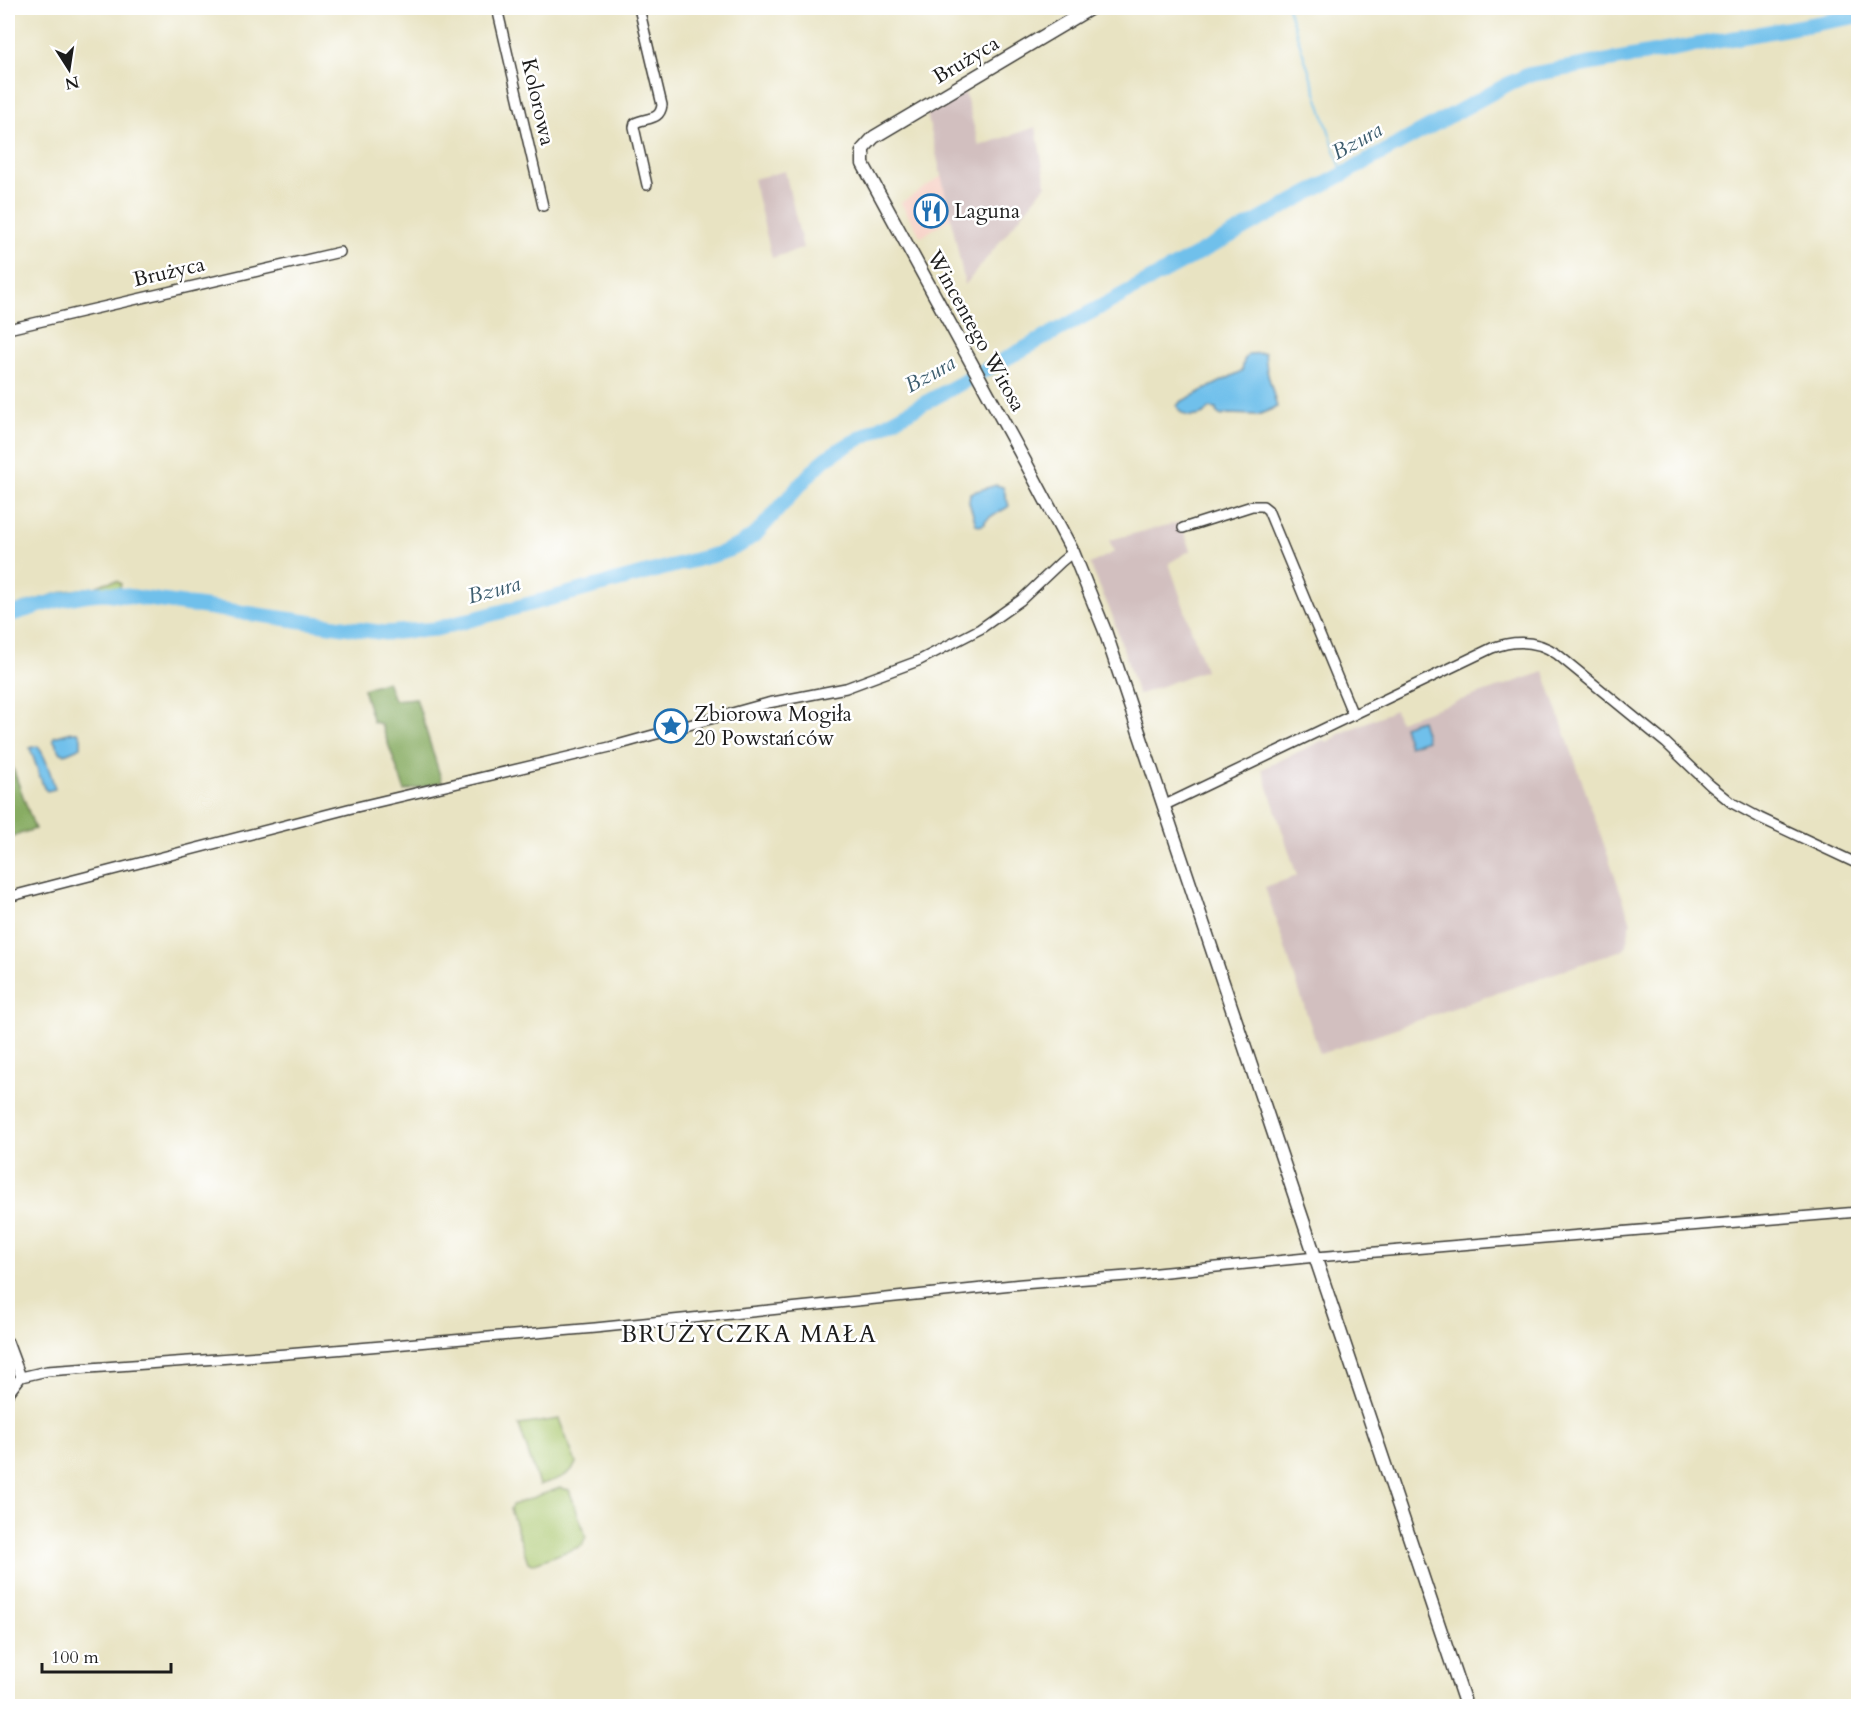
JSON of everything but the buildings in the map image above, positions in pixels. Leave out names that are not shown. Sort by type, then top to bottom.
[{"type":"street","name":"Kolorowa","points":[[497,8],[543,206]]},
{"type":"street","points":[[639,8],[662,105],[661,112],[655,117],[639,121],[634,127],[647,185]]},
{"type":"street","name":"Brużyca","points":[[863,149],[874,137],[1091,8]]},
{"type":"street","name":"Wincentego Witosa","points":[[863,149],[862,158],[865,170],[1073,552],[1105,631],[1466,1707]]},
{"type":"street","name":"Brużyca","points":[[8,329],[340,252]]},
{"type":"street","points":[[1183,528],[1252,506],[1263,506],[1268,510],[1353,715]]},
{"type":"street","points":[[8,897],[348,809],[610,747],[768,703],[846,688],[926,657],[980,629],[1021,600],[1073,552]]},
{"type":"street","points":[[1163,806],[1492,648],[1520,642],[1539,645],[1557,654],[1636,718],[1732,803],[1858,864]]},
{"type":"street","points":[[8,1394],[21,1377],[47,1371],[606,1327],[1022,1284],[1858,1212]]},
{"type":"street","points":[[8,1342],[21,1377]]},
{"type":"shaded area","points":[[965,92],[979,146],[1036,127],[1046,185],[965,285],[927,114]]},
{"type":"shaded area","points":[[785,171],[803,248],[772,258],[753,179]]},
{"type":"shaded area","points":[[942,176],[951,218],[921,237],[901,203]]},
{"type":"shaded area","points":[[1180,522],[1191,550],[1169,563],[1205,670],[1138,695],[1112,615],[1090,564],[1114,552],[1109,540]]},
{"type":"shaded area","points":[[1544,672],[1631,922],[1625,949],[1320,1054],[1265,887],[1297,876],[1262,769],[1395,710],[1399,721]]},
{"type":"green space","points":[[117,581],[121,584],[117,595],[89,594],[8,615],[8,608],[66,591]]},
{"type":"green space","points":[[387,681],[394,700],[416,698],[442,782],[405,791],[381,724],[373,722],[363,689]]},
{"type":"green space","points":[[8,755],[35,829],[8,838]]},
{"type":"green space","points":[[559,1419],[576,1463],[565,1475],[539,1485],[519,1425]]},
{"type":"green space","points":[[560,1488],[569,1490],[586,1536],[582,1546],[532,1564],[528,1562],[510,1509],[512,1505]]},
{"type":"water","points":[[1265,353],[1267,371],[1277,407],[1258,415],[1227,414],[1222,416],[1216,409],[1209,408],[1204,414],[1192,416],[1185,415],[1179,410],[1177,406],[1180,402],[1242,371],[1244,360],[1249,354]]},
{"type":"water","points":[[996,485],[1003,487],[1009,506],[979,526],[976,524],[969,502],[970,493]]},
{"type":"water","points":[[1421,720],[1427,740],[1409,746],[1403,726]]},
{"type":"water","points":[[78,732],[81,747],[65,754],[61,753],[54,737]]},
{"type":"water","points":[[37,746],[45,759],[55,789],[47,791],[44,788],[30,748]]},
{"type":"waterway","points":[[1288,8],[1343,174]]},
{"type":"waterway","name":"Bzura","points":[[8,615],[68,598],[106,593],[385,633],[436,629],[721,553],[740,545],[757,533],[826,458],[846,446],[1510,83],[1528,75],[1858,16]]},
{"type":"place","name":"Laguna","points":[[931,211]]},
{"type":"place","name":"Zbiorowa Mogiła 20 Powstańców","points":[[671,726]]},
{"type":"district","name":"BRUŻYCZKA MAŁA","points":[[749,1334]]}]
